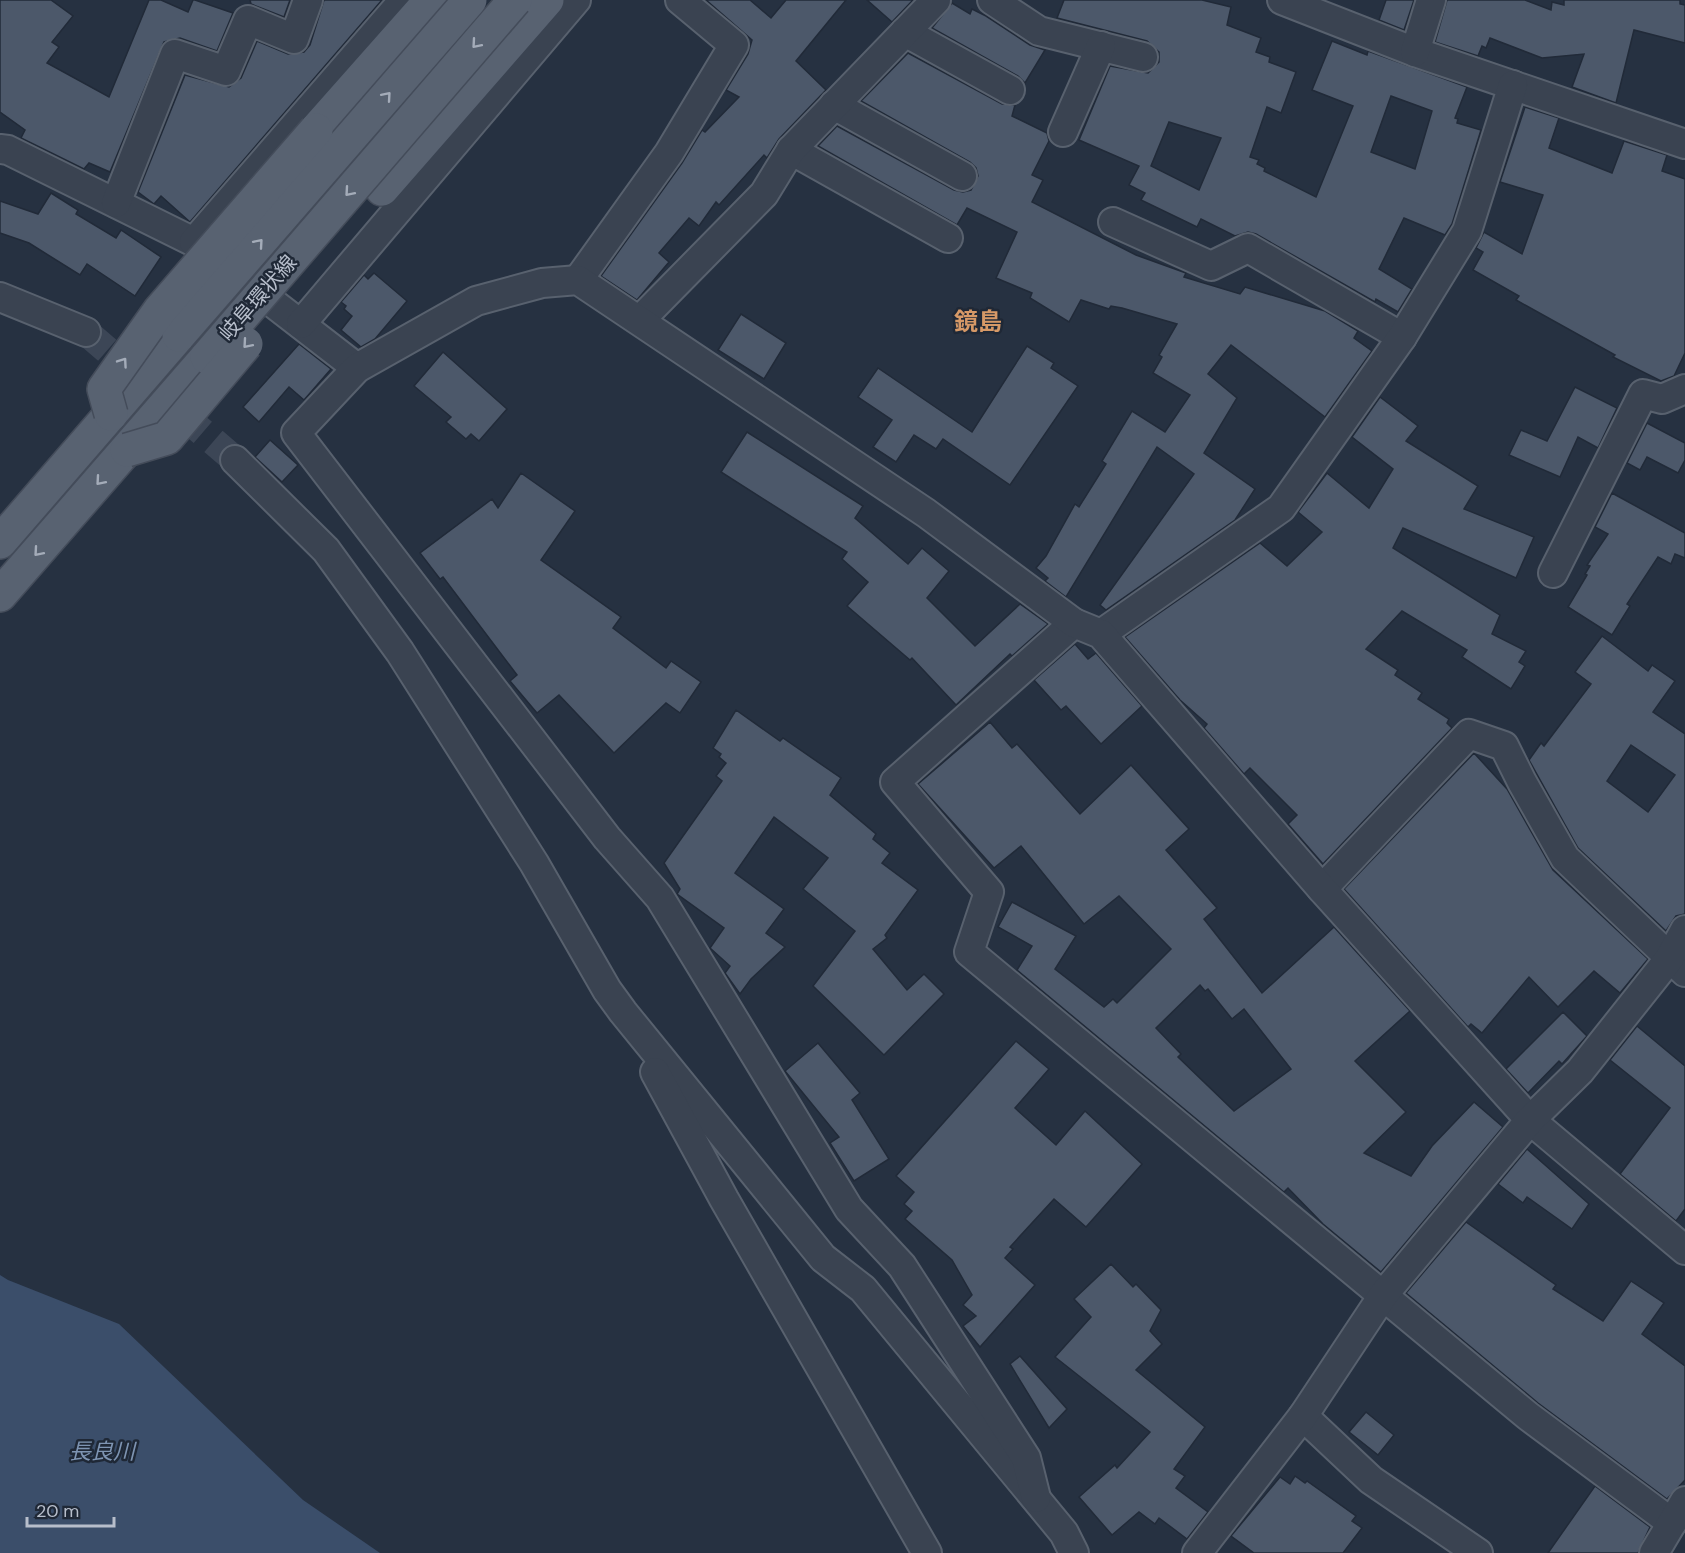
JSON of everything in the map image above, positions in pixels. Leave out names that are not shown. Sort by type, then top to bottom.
[{"type":"main road","points":[[111,414],[104,389],[160,310],[431,0]]},
{"type":"main road","name":"岐阜環状線","points":[[0,542],[470,0]]},
{"type":"main road","name":"岐阜環状線","points":[[0,595],[515,0]]},
{"type":"main road","points":[[127,450],[167,438],[547,0]]},
{"type":"street","points":[[116,203],[175,54],[226,71],[248,20],[294,39],[308,0]]},
{"type":"street","points":[[194,242],[404,0]]},
{"type":"street","points":[[301,324],[576,0]]},
{"type":"street","points":[[578,280],[669,153],[734,45],[680,0]]},
{"type":"street","points":[[640,320],[764,194],[791,150],[936,0]]},
{"type":"street","points":[[992,0],[1039,31],[1143,57]]},
{"type":"street","points":[[1282,0],[1415,52],[1594,115],[1685,144]]},
{"type":"street","points":[[1415,52],[1431,0]]},
{"type":"street","points":[[905,32],[1010,90]]},
{"type":"street","points":[[1064,132],[1101,46]]},
{"type":"street","points":[[1101,634],[1281,508],[1402,337],[1467,231],[1513,85]]},
{"type":"street","points":[[834,105],[962,176]]},
{"type":"street","points":[[0,149],[8,150],[194,242],[357,368]]},
{"type":"street","points":[[791,150],[948,238]]},
{"type":"street","points":[[1113,222],[1211,266],[1248,248],[1402,337]]},
{"type":"street","points":[[1036,1498],[1026,1458],[902,1266],[849,1209],[660,898],[607,838],[296,433],[357,368],[476,302],[542,283],[578,280],[926,513],[1074,623],[1101,634],[1322,889],[1530,1120],[1685,1250]]},
{"type":"street","points":[[0,297],[86,332]]},
{"type":"street","points":[[1553,573],[1643,394],[1662,399],[1685,389]]},
{"type":"street","points":[[235,460],[326,550],[400,651],[534,863],[607,990],[623,1012],[823,1258],[863,1288],[1064,1533],[1074,1553]]},
{"type":"street","points":[[1074,623],[895,782],[988,892],[969,952],[1528,1416],[1678,1512],[1654,1553]]},
{"type":"street","points":[[1322,889],[1469,734],[1504,746],[1521,782],[1565,858],[1677,966]]},
{"type":"street","points":[[1197,1553],[1303,1416],[1383,1294],[1530,1120],[1580,1071],[1677,966],[1685,930]]},
{"type":"street","points":[[623,1012],[724,1199],[927,1553]]},
{"type":"street","points":[[1303,1416],[1371,1480],[1478,1553]]},
{"type":"water","name":"長良川","points":[[0,1275],[119,1324],[303,1500],[380,1553],[0,1553]]},
{"type":"building","points":[[0,0],[51,0],[73,16],[52,42],[59,47],[47,63],[109,97],[149,0],[161,0],[188,12],[195,0],[233,13],[217,51],[180,38],[164,42],[110,172],[89,163],[84,169],[21,138],[25,130],[0,112]]},
{"type":"building","points":[[250,0],[290,0],[284,17],[251,4]]},
{"type":"building","points":[[324,0],[382,0],[190,222],[161,196],[154,204],[138,192],[185,75],[229,87],[241,78],[257,41],[288,54],[304,52],[310,45]]},
{"type":"building","points":[[706,0],[750,0],[771,18],[786,0],[846,0],[796,61],[826,90],[779,139],[767,158],[764,155],[719,205],[716,202],[699,226],[689,218],[659,253],[669,262],[637,300],[601,276],[682,163],[702,130],[705,132],[739,97],[726,90],[748,54],[752,40]]},
{"type":"building","points":[[867,0],[913,0],[892,22]]},
{"type":"building","points":[[1064,0],[1202,0],[1231,7],[1227,25],[1261,38],[1256,52],[1270,57],[1269,62],[1296,72],[1281,113],[1267,107],[1250,157],[1259,160],[1257,164],[1265,168],[1264,171],[1316,197],[1353,106],[1312,90],[1332,41],[1367,55],[1368,51],[1467,87],[1455,118],[1458,119],[1457,123],[1481,130],[1452,224],[1445,235],[1404,218],[1379,269],[1412,289],[1398,312],[1376,299],[1375,302],[1256,234],[1248,232],[1235,236],[1201,219],[1197,227],[1141,200],[1145,193],[1129,185],[1139,166],[1079,140],[1110,66],[1148,73],[1159,62],[1159,52],[1147,41],[1057,18]],"holes":[[[1391,96],[1432,111],[1415,169],[1371,152]],[[1169,122],[1221,138],[1199,190],[1151,166]]]},
{"type":"building","points":[[1386,0],[1414,0],[1404,30],[1379,20]]},
{"type":"building","points":[[1447,0],[1525,0],[1551,10],[1552,2],[1564,5],[1564,0],[1680,0],[1680,4],[1685,5],[1685,43],[1634,30],[1616,103],[1572,87],[1584,54],[1542,58],[1490,38],[1486,48],[1482,46],[1478,56],[1435,42]]},
{"type":"building","points":[[952,3],[970,14],[972,9],[986,16],[1030,45],[1045,50],[1025,83],[1018,76],[932,28]]},
{"type":"building","points":[[908,53],[1002,104],[1015,105],[1012,116],[1047,133],[1049,141],[1032,175],[1043,180],[1032,202],[1136,255],[1186,273],[1184,277],[1240,294],[1245,287],[1325,311],[1358,331],[1354,338],[1372,351],[1325,417],[1231,345],[1208,374],[1237,398],[1204,453],[1255,489],[1235,520],[1106,610],[1100,605],[1194,474],[1157,447],[1066,597],[1045,581],[1048,578],[1036,568],[1046,556],[1075,504],[1079,507],[1106,464],[1102,461],[1132,411],[1165,432],[1190,395],[1153,373],[1162,357],[1159,355],[1177,324],[1122,308],[1111,306],[1109,309],[1081,300],[1069,322],[1030,298],[1032,293],[996,278],[1017,232],[967,208],[957,225],[818,146],[837,126],[954,190],[963,192],[971,190],[978,176],[976,168],[970,162],[861,101]]},
{"type":"building","points":[[1525,107],[1559,118],[1549,148],[1612,173],[1624,141],[1667,155],[1662,171],[1685,179],[1685,353],[1674,376],[1661,381],[1613,357],[1615,355],[1516,300],[1519,296],[1473,270],[1483,252],[1476,248],[1484,232],[1522,254],[1543,195],[1500,182]]},
{"type":"building","points":[[51,193],[78,210],[76,214],[116,238],[121,230],[161,257],[135,296],[87,264],[80,275],[29,243],[0,233],[0,201],[38,214]]},
{"type":"building","points":[[374,273],[407,301],[375,339],[361,347],[341,330],[352,316],[344,309],[346,306],[341,302],[364,275],[368,279]]},
{"type":"building","points":[[741,314],[786,343],[764,379],[718,350]]},
{"type":"building","points":[[299,344],[331,369],[304,400],[289,387],[259,422],[243,407]]},
{"type":"building","points":[[1027,346],[1054,363],[1051,368],[1078,386],[1010,485],[943,439],[936,449],[914,435],[896,462],[873,447],[892,420],[858,397],[878,368],[972,432]]},
{"type":"building","points":[[443,352],[507,409],[479,441],[471,434],[466,439],[446,422],[451,417],[414,386]]},
{"type":"building","points":[[1575,387],[1617,408],[1598,448],[1578,437],[1560,477],[1509,455],[1521,430],[1547,441]]},
{"type":"building","points":[[1380,397],[1418,426],[1406,441],[1478,486],[1464,509],[1534,537],[1516,578],[1403,528],[1393,548],[1500,615],[1492,634],[1526,651],[1519,662],[1525,666],[1511,689],[1462,657],[1467,650],[1402,611],[1366,649],[1398,670],[1395,675],[1422,693],[1418,699],[1449,719],[1447,723],[1452,728],[1323,864],[1288,824],[1297,815],[1250,768],[1244,774],[1204,728],[1207,724],[1180,700],[1125,637],[1260,543],[1287,566],[1322,532],[1298,512],[1327,473],[1369,508],[1393,469],[1352,437]]},
{"type":"building","points":[[1647,423],[1685,443],[1685,460],[1678,473],[1647,457],[1640,470],[1627,463]]},
{"type":"building","points":[[747,432],[863,506],[855,518],[908,564],[922,548],[949,571],[927,598],[975,646],[1020,604],[1048,624],[1012,656],[1010,654],[956,705],[912,658],[910,660],[847,606],[868,582],[842,559],[847,552],[721,472]]},
{"type":"building","points":[[270,440],[298,465],[282,482],[255,457]]},
{"type":"building","points":[[521,473],[575,511],[541,560],[621,617],[613,628],[666,668],[671,661],[701,682],[680,713],[666,703],[614,753],[559,695],[537,713],[510,681],[517,675],[443,577],[440,579],[420,553],[492,499],[498,508]]},
{"type":"building","points":[[1612,493],[1685,533],[1685,558],[1675,554],[1671,564],[1658,557],[1627,604],[1630,606],[1612,635],[1568,607],[1587,575],[1585,574],[1590,566],[1587,565],[1608,534],[1595,527]]},
{"type":"building","points":[[1602,636],[1648,671],[1652,665],[1675,681],[1653,712],[1685,734],[1685,914],[1676,916],[1666,931],[1578,848],[1529,760],[1541,743],[1544,746],[1591,684],[1575,672]],"holes":[[[1631,745],[1675,775],[1648,812],[1607,781]]]},
{"type":"building","points":[[1075,644],[1088,659],[1096,653],[1142,706],[1101,744],[1066,706],[1061,710],[1034,680]]},
{"type":"building","points":[[736,710],[780,741],[783,738],[841,778],[830,795],[876,834],[873,839],[890,853],[882,863],[918,890],[885,935],[887,938],[873,949],[907,990],[924,974],[944,994],[884,1055],[813,986],[855,931],[803,889],[828,858],[774,817],[735,873],[784,909],[766,933],[785,947],[751,979],[740,994],[725,973],[730,966],[710,948],[724,928],[677,894],[680,889],[664,863],[722,781],[716,776],[726,763],[719,757],[721,754],[713,748]]},
{"type":"building","points":[[990,722],[1012,748],[1017,744],[1080,814],[1131,765],[1189,829],[1166,850],[1217,908],[1204,919],[1262,993],[1334,927],[1410,1011],[1355,1061],[1406,1112],[1364,1153],[1411,1176],[1432,1146],[1474,1102],[1503,1127],[1381,1272],[1323,1224],[1288,1188],[1284,1192],[1017,970],[1032,946],[998,927],[1012,902],[1076,936],[1055,969],[1104,1007],[1113,999],[1117,1003],[1171,949],[1119,896],[1084,924],[1021,846],[994,868],[918,784]],"holes":[[[1200,985],[1205,991],[1208,989],[1232,1019],[1244,1009],[1291,1069],[1234,1111],[1178,1057],[1181,1054],[1156,1028]]]},
{"type":"building","points":[[1474,753],[1507,789],[1553,870],[1648,959],[1620,993],[1594,971],[1558,1007],[1529,977],[1482,1033],[1471,1024],[1468,1027],[1344,889]]},
{"type":"building","points":[[1563,1012],[1587,1036],[1562,1064],[1559,1061],[1528,1093],[1506,1069]]},
{"type":"building","points":[[1637,1026],[1685,1066],[1685,1209],[1676,1221],[1620,1174],[1670,1108],[1610,1060]]},
{"type":"building","points":[[1016,1041],[1049,1069],[1015,1108],[1056,1145],[1085,1111],[1142,1164],[1086,1227],[1054,1199],[1010,1247],[1013,1249],[1005,1258],[1035,1285],[980,1347],[963,1326],[976,1316],[963,1305],[972,1295],[952,1260],[905,1219],[912,1211],[904,1204],[914,1192],[896,1176]]},
{"type":"building","points":[[818,1043],[860,1093],[852,1100],[889,1159],[854,1181],[830,1143],[839,1137],[785,1071]]},
{"type":"building","points":[[1527,1149],[1589,1204],[1572,1229],[1527,1197],[1523,1203],[1498,1184]]},
{"type":"building","points":[[1466,1222],[1556,1285],[1553,1289],[1603,1321],[1631,1281],[1664,1303],[1642,1334],[1685,1366],[1685,1480],[1667,1499],[1538,1403],[1406,1293]]},
{"type":"building","points":[[1111,1264],[1133,1287],[1136,1284],[1161,1310],[1150,1331],[1162,1344],[1136,1370],[1205,1427],[1174,1469],[1185,1476],[1176,1488],[1208,1512],[1187,1539],[1159,1518],[1155,1524],[1139,1512],[1112,1535],[1079,1497],[1115,1465],[1117,1468],[1150,1432],[1055,1357],[1091,1317],[1074,1299]]},
{"type":"building","points":[[1020,1356],[1067,1409],[1049,1428],[1010,1364]]},
{"type":"building","points":[[1366,1412],[1394,1435],[1378,1455],[1349,1432]]},
{"type":"building","points":[[1295,1476],[1305,1483],[1307,1481],[1356,1516],[1352,1521],[1362,1528],[1343,1553],[1254,1553],[1231,1536],[1280,1477],[1290,1484]]},
{"type":"building","points":[[1595,1486],[1650,1527],[1638,1553],[1548,1553]]},
{"type":"tunnel","points":[[86,332],[235,460]]},
{"type":"district","name":"鏡島","points":[[978,322]]}]
